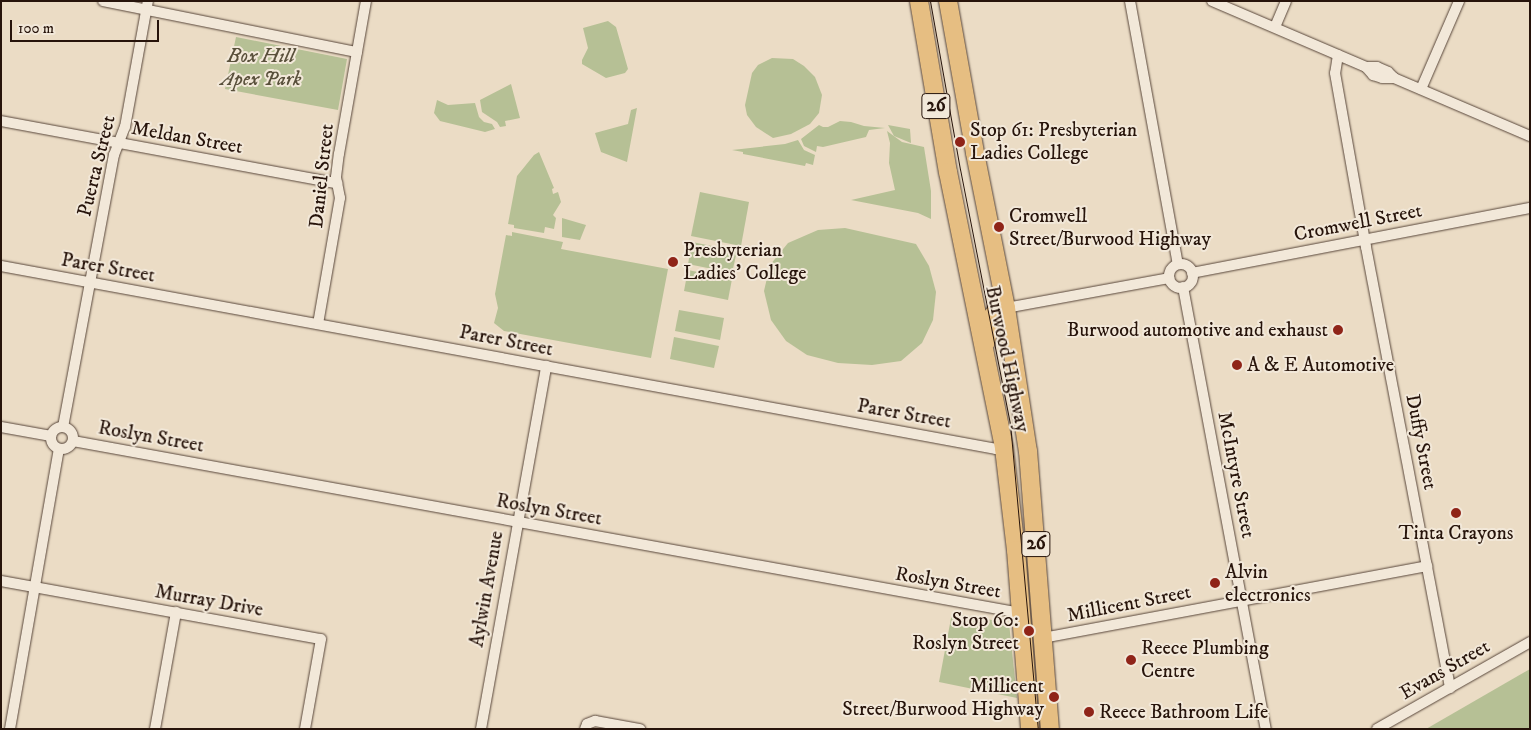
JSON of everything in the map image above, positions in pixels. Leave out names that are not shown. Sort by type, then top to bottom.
[{"type":"highway","name":"Burwood Highway","points":[[918,1],[946,164],[1004,448],[1016,550],[1030,729]]},
{"type":"highway","name":"Burwood Highway","points":[[948,1],[975,153],[1006,308],[1028,451],[1050,729]]},
{"type":"highway","points":[[986,363],[986,332],[990,319],[994,313],[1006,308]]},
{"type":"highway","points":[[1004,448],[1028,451]]},
{"type":"street","points":[[103,1],[147,6],[357,52]]},
{"type":"street","name":"Daniel Street","points":[[318,324],[340,198],[337,183],[339,154],[366,1]]},
{"type":"street","points":[[1130,1],[1178,264]]},
{"type":"street","points":[[1212,1],[1338,55],[1366,66],[1377,67],[1388,72],[1394,78],[1530,136]]},
{"type":"street","points":[[1275,27],[1286,1]]},
{"type":"street","points":[[1421,89],[1459,1]]},
{"type":"street","name":"Puerta Street","points":[[63,427],[114,155],[125,127],[147,6]]},
{"type":"street","name":"Duffy Street","points":[[1338,55],[1335,63],[1335,74],[1450,688]]},
{"type":"street","name":"Meldan Street","points":[[1,122],[337,183]]},
{"type":"street","name":"Cromwell Street","points":[[1192,273],[1530,208]]},
{"type":"street","points":[[1178,264],[1186,265],[1192,273],[1191,281],[1183,288],[1175,286],[1169,278],[1171,270],[1178,264]]},
{"type":"street","name":"Parer Street","points":[[1,266],[986,447],[1004,448]]},
{"type":"street","points":[[1006,308],[1169,278]]},
{"type":"street","name":"McIntyre Street","points":[[1183,288],[1266,729]]},
{"type":"street","name":"Aylwin Avenue","points":[[481,729],[546,366]]},
{"type":"street","points":[[1,427],[51,436]]},
{"type":"street","points":[[63,427],[72,433],[73,441],[69,447],[59,450],[53,446],[51,436],[56,428],[63,427]]},
{"type":"street","name":"Roslyn Street","points":[[73,441],[1020,613]]},
{"type":"street","points":[[10,729],[59,450]]},
{"type":"street","name":"Millicent Street","points":[[1043,638],[1427,566]]},
{"type":"street","name":"Murray Drive","points":[[1,581],[321,639],[305,729]]},
{"type":"street","points":[[155,729],[176,612]]},
{"type":"street","name":"Evans Street","points":[[1376,729],[1530,642]]},
{"type":"street","points":[[585,729],[587,724],[595,721],[640,729]]},
{"type":"green space","points":[[608,21],[616,27],[628,69],[625,73],[606,78],[582,64],[588,48],[583,28]]},
{"type":"green space","name":"Box Hill Apex Park","points":[[236,37],[347,59],[338,110],[225,89]]},
{"type":"green space","points":[[772,58],[793,59],[804,66],[815,77],[822,95],[819,113],[810,124],[791,134],[773,138],[756,127],[747,115],[745,105],[752,73],[758,65]]},
{"type":"green space","points":[[511,84],[520,118],[505,121],[506,126],[500,127],[497,122],[482,112],[480,100]]},
{"type":"green space","points":[[437,100],[448,105],[475,103],[479,117],[484,122],[492,124],[495,129],[485,132],[440,121],[434,113]]},
{"type":"green space","points":[[637,108],[627,162],[601,152],[595,133],[628,124],[631,110]]},
{"type":"green space","points":[[840,121],[885,128],[869,130],[866,137],[823,147],[817,146],[816,152],[804,146],[801,139],[819,125],[828,127]]},
{"type":"green space","points":[[888,125],[910,129],[911,143],[894,136]]},
{"type":"green space","points":[[887,131],[902,142],[924,147],[931,191],[931,219],[918,213],[851,200],[895,190],[889,163],[890,143]]},
{"type":"green space","points":[[798,140],[804,150],[815,155],[813,165],[806,163],[805,166],[743,154],[743,152],[732,150],[785,144]]},
{"type":"green space","points":[[539,152],[554,188],[552,189],[553,194],[558,192],[561,202],[553,215],[556,218],[554,229],[545,227],[544,233],[514,228],[514,225],[508,224],[517,176],[534,155]]},
{"type":"green space","points":[[700,192],[749,202],[741,246],[691,236]]},
{"type":"green space","points":[[562,218],[586,225],[580,240],[562,237]]},
{"type":"green space","points":[[845,228],[916,244],[929,266],[936,292],[933,320],[922,343],[901,361],[872,365],[838,363],[807,355],[786,341],[771,320],[764,291],[770,265],[788,243],[818,230]]},
{"type":"green space","points":[[512,232],[563,242],[561,249],[668,269],[651,358],[504,331],[494,323],[498,308],[495,294],[506,235],[512,236]]},
{"type":"green space","points":[[692,242],[737,251],[732,273],[688,264]]},
{"type":"green space","points":[[688,270],[732,279],[728,300],[684,291]]},
{"type":"green space","points":[[679,310],[724,318],[720,340],[675,331]]},
{"type":"green space","points":[[674,337],[719,346],[714,368],[670,359]]},
{"type":"green space","points":[[952,613],[1009,623],[1017,698],[939,682]]},
{"type":"green space","points":[[1530,669],[1530,729],[1426,729]]},
{"type":"tram line","points":[[930,1],[960,169],[1010,423],[1038,729]]},
{"type":"place","name":"Stop 61: Presbyterian Ladies College","points":[[960,142]]},
{"type":"place","name":"Cromwell Street/Burwood Highway","points":[[999,227]]},
{"type":"place","name":"Presbyterian Ladies' College","points":[[673,262]]},
{"type":"place","name":"Burwood automotive and exhaust","points":[[1338,330]]},
{"type":"place","name":"A & E Automotive","points":[[1237,365]]},
{"type":"place","name":"Tinta Crayons","points":[[1456,513]]},
{"type":"place","name":"Alvin electronics","points":[[1215,583]]},
{"type":"place","name":"Stop 60: Roslyn Street","points":[[1029,631]]},
{"type":"place","name":"Reece Plumbing Centre","points":[[1131,660]]},
{"type":"place","name":"Millicent Street/Burwood Highway","points":[[1054,697]]},
{"type":"place","name":"Reece Bathroom Life","points":[[1089,712]]}]
